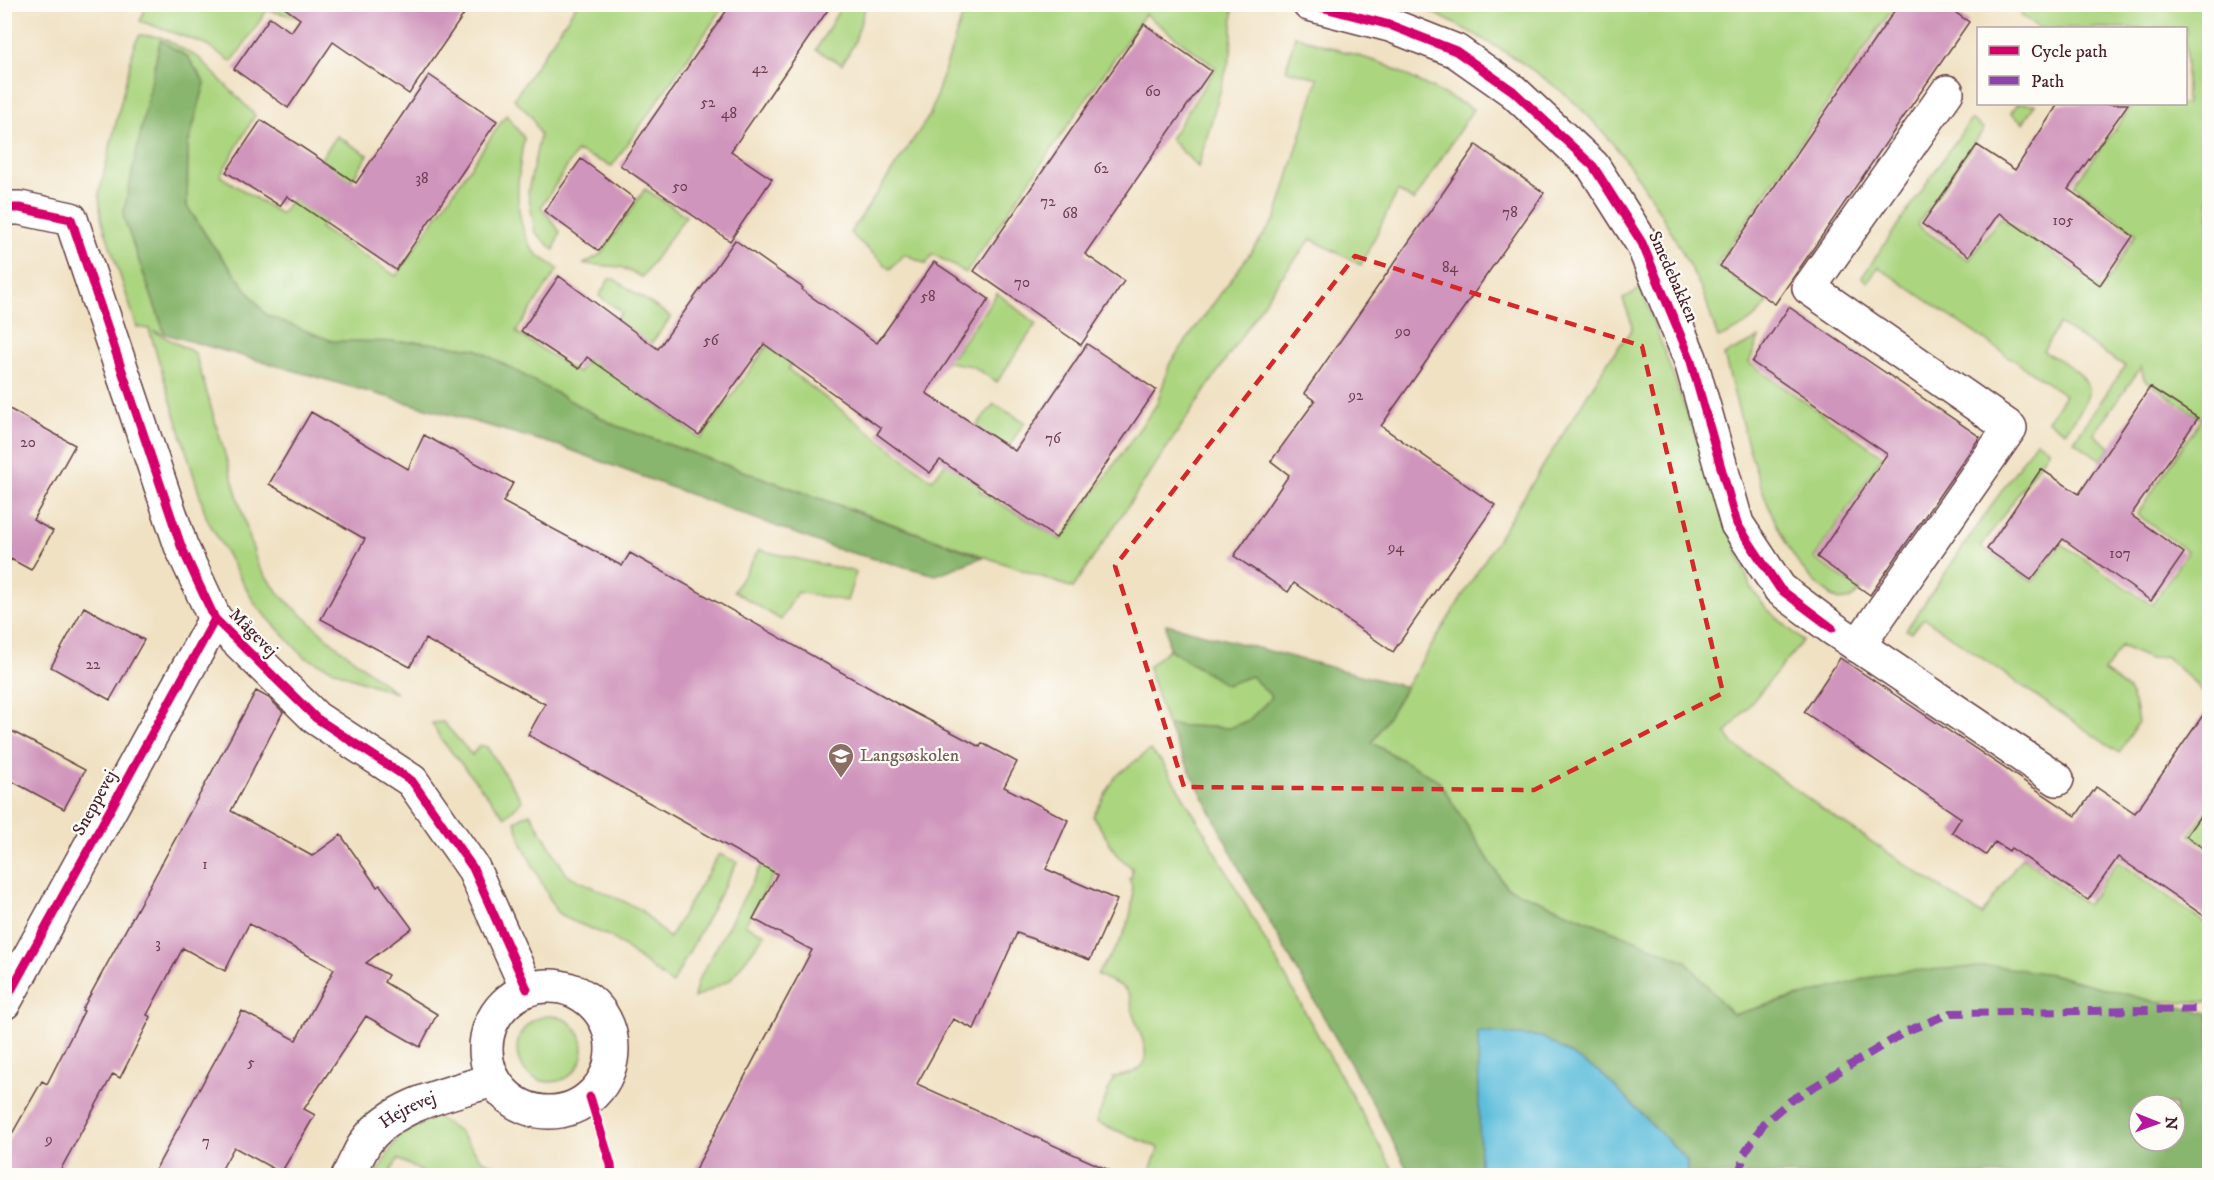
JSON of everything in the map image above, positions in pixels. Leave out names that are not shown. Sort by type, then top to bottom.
[{"type":"street","name":"Smedebakken","points":[[1310,4],[1390,25],[1456,51],[1513,91],[1593,166],[1642,243],[1690,358],[1737,524],[1780,589],[1845,637],[2057,779]]},
{"type":"street","points":[[1845,637],[2010,428],[1809,288],[1947,92]]},
{"type":"street","name":"Mågevej","points":[[4,208],[20,208],[71,219],[181,546],[215,619],[316,718],[412,781],[473,868],[527,989]]},
{"type":"street","name":"Sneppevej","points":[[4,1003],[215,619]]},
{"type":"street","points":[[544,986],[561,987],[577,992],[591,1002],[609,1030],[612,1047],[610,1065],[603,1082],[590,1097],[574,1107],[556,1112],[537,1111],[520,1105],[504,1095],[493,1080],[486,1050],[493,1019],[514,996],[527,989],[544,986]]},
{"type":"street","name":"Hejrevej","points":[[348,1176],[368,1139],[386,1119],[406,1108],[493,1080]]},
{"type":"highlighted area","points":[[1355,256],[1642,346],[1723,693],[1534,790],[1184,787],[1115,566]]},
{"type":"green space","points":[[577,4],[725,5],[612,166],[577,151],[541,207],[560,232],[554,250],[535,232],[528,192],[540,135],[532,117],[514,99]]},
{"type":"green space","points":[[1210,4],[1233,10],[1231,54],[1198,167],[1170,139],[1216,68],[1145,14],[966,273],[933,254],[926,264],[905,254],[890,269],[850,233],[930,115],[966,5]]},
{"type":"green space","points":[[147,5],[305,5],[296,17],[267,10],[232,62],[205,44],[140,21]]},
{"type":"green space","points":[[842,5],[866,5],[854,44],[842,64],[816,50]]},
{"type":"green space","points":[[1417,5],[1895,5],[1716,265],[1768,303],[1746,324],[1718,338],[1704,295],[1669,228],[1629,164],[1597,126],[1561,91],[1527,66]]},
{"type":"green space","points":[[2025,5],[2209,5],[2209,701],[2197,685],[2165,656],[2149,659],[2121,646],[2104,672],[2120,682],[2129,692],[2135,705],[2138,723],[2119,753],[1924,618],[1911,632],[1906,630],[2036,441],[2049,450],[1981,547],[2032,582],[2062,544],[2152,605],[2187,552],[2137,514],[2201,419],[2144,379],[2141,367],[2094,434],[2110,447],[2101,460],[2074,441],[2125,366],[2059,324],[2043,351],[2075,370],[2086,383],[2088,391],[2082,408],[2065,432],[2048,421],[2065,395],[1878,267],[1868,282],[1862,277],[1971,119],[1984,129],[1917,225],[1919,227],[1969,260],[2000,217],[2102,289],[2136,234],[2074,185],[2132,105],[2187,105],[2187,27],[2038,27],[2021,15]]},
{"type":"green space","points":[[140,35],[161,37],[199,58],[255,115],[220,176],[281,214],[337,136],[368,155],[320,228],[396,276],[506,115],[524,138],[518,181],[521,223],[534,252],[558,269],[516,332],[578,373],[622,312],[599,296],[609,279],[614,279],[671,317],[623,381],[701,439],[799,301],[824,314],[788,369],[932,480],[994,404],[1025,422],[979,491],[1061,540],[1157,404],[1170,363],[1276,218],[1318,78],[1286,70],[1295,36],[1384,64],[1473,109],[1414,201],[1398,191],[1361,265],[1311,239],[1279,280],[1073,588],[614,425],[476,349],[420,342],[332,341],[266,315],[211,243],[187,206],[188,145],[205,83],[123,216],[165,334],[153,331],[195,353],[258,566],[280,595],[333,643],[396,693],[350,677],[304,657],[255,604],[207,519],[149,329],[137,327],[101,218],[99,194],[135,43]]},
{"type":"green space","points":[[160,40],[188,57],[205,83],[188,145],[187,206],[211,243],[266,315],[332,341],[420,342],[476,349],[614,425],[983,557],[936,575],[837,549],[560,446],[165,334],[123,216]]},
{"type":"green space","points":[[2016,105],[2034,105],[2023,123],[2011,113]]},
{"type":"green space","points":[[645,189],[686,216],[642,277],[621,267],[584,264],[601,254]]},
{"type":"green space","points":[[1641,288],[1751,588],[1766,608],[1803,641],[1726,733],[1734,745],[1834,817],[1982,915],[2022,857],[2087,905],[2118,861],[2205,923],[2209,917],[2209,1002],[2152,1001],[2051,974],[1798,996],[1732,1015],[1686,961],[1506,887],[1438,780],[1371,743],[1609,360],[1632,329],[1623,299]]},
{"type":"green space","points":[[997,293],[1036,324],[997,382],[972,366],[919,357],[926,344],[953,356]]},
{"type":"green space","points":[[1759,338],[1749,363],[1883,456],[1814,558],[1861,591],[1850,599],[1838,599],[1823,589],[1803,570],[1786,544],[1759,481],[1724,355]]},
{"type":"green space","points":[[759,550],[856,572],[847,601],[797,592],[781,620],[734,591]]},
{"type":"green space","points":[[1166,624],[1406,687],[1372,743],[1438,780],[1506,887],[1686,961],[1732,1015],[1891,972],[1996,966],[2051,974],[2152,1001],[2209,1013],[2209,1175],[1410,1175],[1376,1109],[1239,868],[1167,725],[1230,728],[1249,720],[1272,697],[1251,676],[1226,685],[1169,649]]},
{"type":"green space","points":[[1169,649],[1226,685],[1251,676],[1272,697],[1249,720],[1230,728],[1167,725],[1148,667]]},
{"type":"green space","points":[[443,722],[472,755],[479,745],[487,747],[522,801],[505,817],[440,738],[432,723]]},
{"type":"green space","points":[[1150,750],[1162,762],[1204,831],[1396,1175],[1148,1175],[1159,1148],[1096,1122],[1114,1077],[1129,1074],[1138,1069],[1143,1063],[1145,1047],[1128,993],[1125,989],[1097,974],[1124,933],[1133,893],[1129,879],[1132,876],[1132,868],[1117,855],[1093,816],[1116,776]]},
{"type":"green space","points":[[813,806],[745,925],[765,934],[730,980],[694,998],[697,983],[772,846]]},
{"type":"green space","points":[[2209,807],[2209,848],[2190,835]]},
{"type":"green space","points":[[530,813],[567,875],[640,909],[669,938],[719,854],[737,862],[672,984],[611,937],[570,920],[556,911],[522,844],[515,821]]},
{"type":"green space","points":[[550,1016],[562,1019],[573,1026],[580,1037],[583,1049],[580,1061],[573,1072],[562,1079],[550,1082],[538,1079],[527,1072],[520,1061],[517,1049],[520,1037],[527,1026],[538,1019]]},
{"type":"green space","points":[[435,1116],[459,1132],[482,1160],[519,1175],[428,1175],[398,1159],[389,1175],[377,1173],[399,1135]]},
{"type":"water","points":[[1478,1032],[1542,1037],[1601,1073],[1686,1159],[1688,1175],[1480,1175]]},
{"type":"building","points":[[279,4],[471,4],[409,94],[333,42],[288,108],[234,69],[270,17],[291,32],[300,19]]},
{"type":"building","points":[[731,4],[832,4],[731,151],[772,179],[730,241],[620,165]]},
{"type":"building","points":[[1899,4],[1943,4],[1969,22],[1775,304],[1720,266]]},
{"type":"building","points":[[1144,24],[1211,71],[1085,254],[1124,281],[1081,345],[974,271]]},
{"type":"building","points":[[429,75],[497,121],[396,270],[287,196],[280,206],[226,172],[261,120],[356,183]]},
{"type":"building","points":[[2057,105],[2127,105],[2068,189],[2133,236],[2100,285],[1999,213],[1969,256],[1922,224],[1977,145],[2015,170]]},
{"type":"building","points":[[1476,145],[1544,193],[1381,426],[1495,505],[1393,652],[1294,583],[1288,592],[1234,556],[1289,475],[1271,461],[1315,401],[1304,393]]},
{"type":"building","points":[[581,159],[635,199],[599,251],[544,211]]},
{"type":"building","points":[[735,240],[877,343],[934,262],[989,299],[926,393],[1015,451],[1087,344],[1156,390],[1056,538],[940,460],[930,473],[877,434],[881,428],[764,344],[699,435],[587,357],[579,369],[521,331],[559,276],[658,349]]},
{"type":"building","points":[[1789,307],[1980,437],[1870,595],[1817,557],[1887,454],[1752,362]]},
{"type":"building","points":[[2150,387],[2198,418],[2131,515],[2184,553],[2151,601],[2063,539],[2031,580],[1987,549],[2041,469],[2079,494]]},
{"type":"building","points":[[4,406],[75,445],[33,520],[53,531],[31,570],[11,559],[4,571]]},
{"type":"building","points":[[311,412],[408,469],[424,435],[513,483],[503,502],[622,566],[630,553],[896,703],[980,747],[982,743],[1017,762],[1004,787],[1068,820],[1046,869],[1117,900],[1090,960],[1017,933],[974,1029],[953,1019],[917,1084],[1122,1176],[692,1176],[812,950],[753,919],[777,874],[528,735],[545,704],[425,639],[410,667],[321,619],[365,539],[269,484]]},
{"type":"building","points":[[84,607],[144,640],[110,700],[51,667]]},
{"type":"building","points":[[1840,658],[2076,816],[2096,787],[2135,813],[2210,705],[2210,802],[2186,836],[2210,853],[2210,920],[2118,857],[2088,900],[2011,848],[2009,851],[1995,842],[1986,855],[1952,832],[1961,818],[1804,712]]},
{"type":"building","points":[[256,691],[269,698],[283,712],[231,811],[312,856],[341,835],[377,887],[380,885],[412,928],[366,963],[388,975],[384,982],[437,1014],[420,1047],[366,1016],[304,1109],[315,1115],[281,1173],[234,1147],[218,1176],[152,1176],[242,1011],[296,1040],[334,969],[249,924],[225,971],[183,948],[147,1015],[151,1017],[120,1078],[113,1074],[57,1176],[4,1176],[4,1148],[42,1081],[47,1084],[84,1011],[82,1010]]},
{"type":"building","points":[[4,727],[85,770],[64,809],[4,777]]},
{"type":"marked path","points":[[1740,1176],[1743,1156],[1764,1123],[1790,1101],[1907,1031],[1951,1013],[2210,1009]]},
{"type":"cycle path","points":[[1309,4],[1390,25],[1456,51],[1513,91],[1593,166],[1642,243],[1690,358],[1737,524],[1780,589],[1832,628]]},
{"type":"cycle path","points":[[4,208],[20,208],[71,219],[181,546],[215,619],[316,718],[412,781],[473,868],[527,989]]},
{"type":"cycle path","points":[[4,1003],[215,619]]},
{"type":"cycle path","points":[[590,1097],[611,1165],[612,1176]]},
{"type":"place","name":"Langsøskolen","points":[[841,779]]}]
